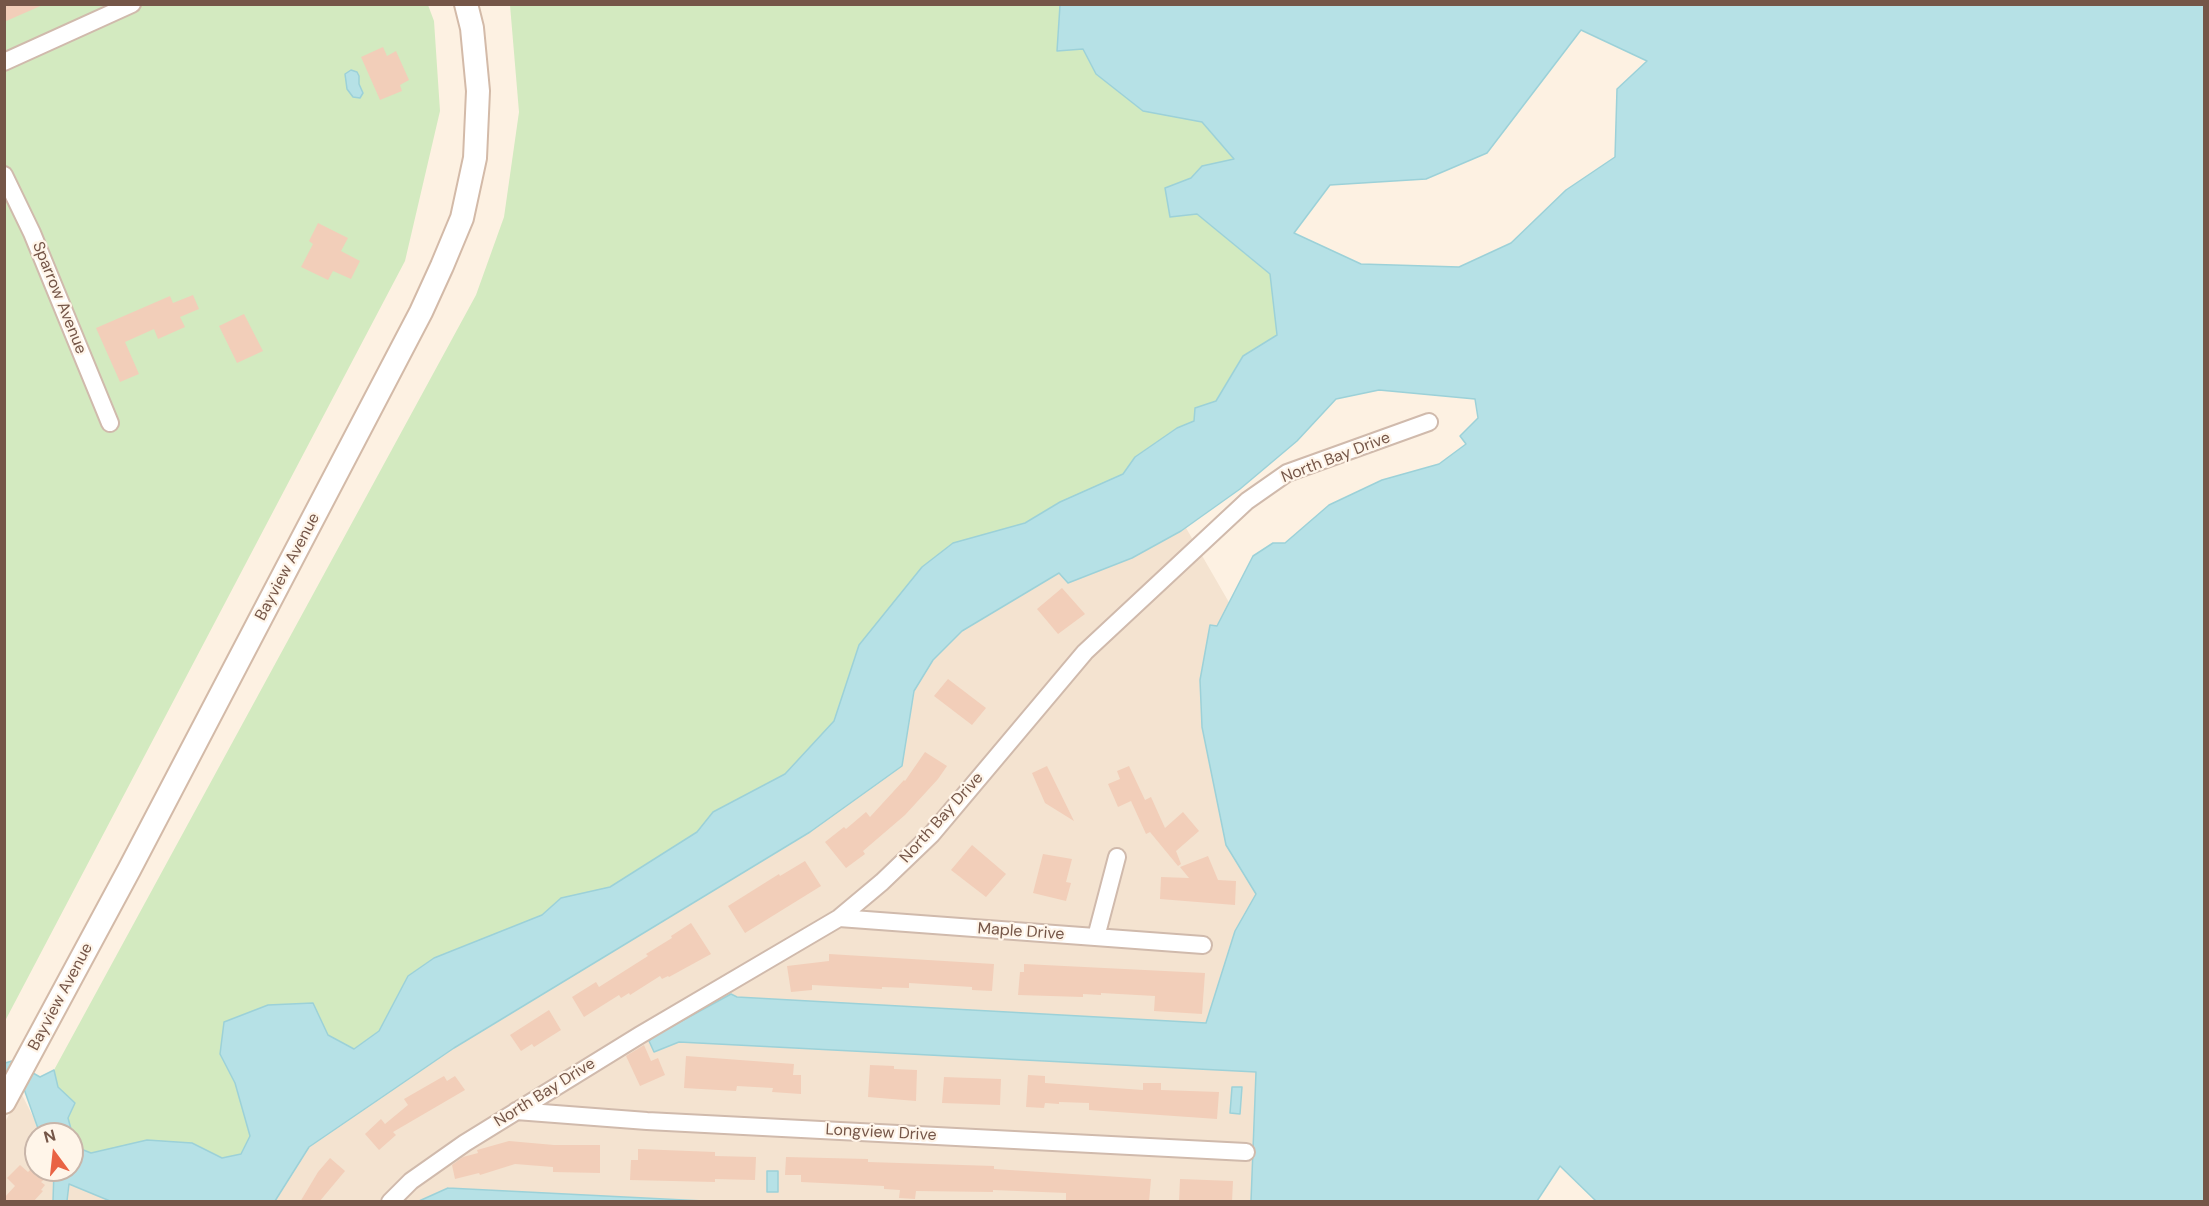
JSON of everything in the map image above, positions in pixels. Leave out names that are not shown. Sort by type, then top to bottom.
[{"type":"main road","name":"Bayview Avenue","points":[[14,1085],[416,322],[442,266],[462,218],[476,146],[478,91],[472,28],[466,4]]},
{"type":"street","points":[[4,62],[132,4]]},
{"type":"street","name":"Sparrow Avenue","points":[[4,175],[32,233],[110,423]]},
{"type":"street","name":"North Bay Drive","points":[[390,1202],[411,1180],[465,1143],[640,1035],[838,918],[882,882],[932,835],[1085,652],[1247,501],[1287,473],[1429,422]]},
{"type":"street","points":[[1096,937],[1118,857]]},
{"type":"street","name":"Maple Drive","points":[[838,918],[1203,945]]},
{"type":"street","name":"Longview Drive","points":[[516,1111],[647,1121],[1246,1152]]},
{"type":"shaded area","points":[[1178,514],[1253,644],[1275,1201],[5,1202],[5,1122],[21,1093],[36,1122],[24,1122],[24,1182],[84,1182],[84,1173],[245,1198],[888,654]]},
{"type":"green space","points":[[5,5],[428,5],[434,21],[440,111],[405,261],[5,1021]]},
{"type":"green space","points":[[510,5],[1060,5],[1057,51],[1083,49],[1096,74],[1143,111],[1202,122],[1234,159],[1202,166],[1191,178],[1165,188],[1170,217],[1197,214],[1270,274],[1277,335],[1243,356],[1216,401],[1195,408],[1194,421],[1177,428],[1135,457],[1123,474],[1060,502],[1025,523],[953,543],[859,645],[834,721],[785,774],[713,812],[697,832],[610,887],[561,898],[542,915],[434,958],[408,976],[379,1031],[354,1049],[328,1035],[220,1054],[235,1083],[250,1136],[241,1154],[222,1158],[192,1143],[147,1140],[91,1153],[84,1150],[84,1122],[69,1122],[68,1118],[75,1103],[58,1088],[54,1070],[476,295],[504,217],[519,112]]},
{"type":"water","points":[[1060,5],[2204,5],[2204,1201],[1596,1201],[1560,1166],[1537,1201],[1251,1201],[1256,1072],[679,1042],[654,1052],[649,1041],[656,1035],[731,994],[737,997],[1206,1023],[1235,931],[1256,894],[1226,845],[1202,727],[1200,680],[1210,625],[1217,626],[1253,556],[1273,543],[1285,543],[1329,505],[1382,480],[1439,464],[1466,444],[1460,436],[1478,418],[1475,399],[1379,390],[1336,399],[1297,441],[1240,489],[1181,531],[1132,558],[1068,583],[1059,573],[962,631],[933,660],[914,691],[902,766],[810,832],[454,1048],[309,1147],[275,1201],[110,1201],[69,1184],[67,1201],[53,1201],[54,1182],[84,1182],[84,1150],[91,1153],[147,1140],[192,1143],[222,1158],[241,1154],[250,1136],[235,1083],[220,1054],[224,1022],[268,1005],[313,1003],[328,1035],[354,1049],[379,1031],[408,976],[434,958],[542,915],[561,898],[610,887],[697,832],[713,812],[785,774],[834,721],[859,645],[922,567],[953,543],[1025,523],[1060,502],[1123,474],[1135,457],[1177,428],[1194,421],[1195,408],[1216,401],[1243,356],[1277,335],[1270,274],[1197,214],[1170,217],[1165,188],[1191,178],[1202,166],[1234,159],[1202,122],[1143,111],[1096,74],[1083,49],[1057,51]],"holes":[[[1581,30],[1647,61],[1617,89],[1615,157],[1566,190],[1511,243],[1459,267],[1361,264],[1294,233],[1330,185],[1426,179],[1487,153]]]},
{"type":"water","points":[[351,70],[357,72],[359,76],[359,84],[363,93],[360,98],[353,97],[347,89],[345,74]]},
{"type":"water","points":[[12,1061],[40,1077],[54,1070],[58,1087],[75,1103],[68,1118],[69,1122],[36,1122],[24,1089],[5,1082],[5,1063]]},
{"type":"water","points":[[1232,1087],[1242,1087],[1240,1114],[1230,1113]]},
{"type":"water","points":[[767,1171],[778,1171],[778,1192],[767,1192]]},
{"type":"water","points":[[448,1188],[704,1201],[419,1201]]},
{"type":"building","points":[[4,4],[45,4],[4,22]]},
{"type":"building","points":[[383,47],[387,56],[396,51],[409,80],[400,85],[402,91],[380,100],[361,57]]},
{"type":"building","points":[[318,223],[348,238],[341,251],[360,261],[351,279],[333,271],[328,280],[301,267],[313,244],[309,241]]},
{"type":"building","points":[[193,295],[199,309],[180,317],[185,327],[158,339],[154,329],[125,342],[139,374],[120,382],[96,328],[170,296],[173,303]]},
{"type":"building","points":[[244,314],[263,351],[237,363],[219,326]]},
{"type":"building","points":[[1062,588],[1085,614],[1058,634],[1037,609]]},
{"type":"building","points":[[948,679],[986,708],[972,725],[934,696]]},
{"type":"building","points":[[925,752],[947,766],[905,815],[863,851],[865,854],[846,868],[825,842],[844,827],[846,829],[866,812],[870,817],[905,781]]},
{"type":"building","points":[[1047,766],[1074,821],[1045,803],[1032,773]]},
{"type":"building","points":[[1129,766],[1145,800],[1151,797],[1165,828],[1183,812],[1199,831],[1176,851],[1181,864],[1178,866],[1150,832],[1146,834],[1131,801],[1118,807],[1108,784],[1120,779],[1117,771]]},
{"type":"building","points":[[972,845],[1006,874],[986,897],[951,870]]},
{"type":"building","points":[[1043,854],[1072,859],[1066,882],[1071,883],[1066,901],[1033,893]]},
{"type":"building","points":[[1208,856],[1218,880],[1236,881],[1235,905],[1160,899],[1161,877],[1189,878],[1180,867]]},
{"type":"building","points":[[805,861],[821,886],[745,933],[728,906],[779,874],[780,876]]},
{"type":"building","points":[[691,923],[711,954],[669,977],[662,979],[660,976],[630,995],[629,993],[621,998],[619,995],[584,1017],[572,997],[596,982],[599,987],[648,956],[646,954]]},
{"type":"building","points":[[829,954],[994,964],[992,991],[972,990],[972,987],[909,983],[909,988],[882,987],[882,989],[812,985],[812,990],[791,992],[787,966],[829,961]]},
{"type":"building","points":[[1024,964],[1205,973],[1202,1014],[1154,1011],[1155,996],[1101,993],[1101,995],[1083,994],[1083,997],[1018,995],[1020,972],[1024,972]]},
{"type":"building","points":[[549,1010],[561,1030],[534,1047],[532,1044],[521,1051],[510,1035]]},
{"type":"building","points":[[644,1045],[651,1061],[658,1058],[665,1075],[640,1086],[626,1056]]},
{"type":"building","points":[[686,1056],[794,1064],[793,1075],[801,1075],[801,1094],[772,1092],[773,1088],[737,1086],[736,1091],[684,1088]]},
{"type":"building","points":[[870,1065],[917,1070],[916,1101],[868,1097]]},
{"type":"building","points":[[1028,1075],[1045,1076],[1045,1083],[1143,1090],[1143,1083],[1161,1083],[1161,1090],[1219,1092],[1217,1119],[1089,1110],[1089,1103],[1059,1102],[1059,1104],[1045,1103],[1044,1108],[1026,1107]]},
{"type":"building","points":[[444,1076],[447,1081],[455,1076],[465,1090],[393,1132],[396,1135],[379,1150],[365,1134],[381,1119],[385,1124],[408,1105],[404,1099]]},
{"type":"building","points":[[944,1077],[1001,1079],[1000,1105],[942,1103]]},
{"type":"building","points":[[509,1141],[554,1145],[600,1145],[600,1173],[553,1172],[553,1167],[515,1164],[480,1175],[479,1173],[455,1179],[452,1165],[463,1157],[478,1153],[477,1150]]},
{"type":"building","points":[[638,1149],[715,1152],[715,1156],[756,1157],[755,1180],[715,1179],[715,1182],[630,1180],[631,1160],[638,1160]]},
{"type":"building","points":[[786,1157],[994,1166],[994,1169],[1151,1179],[1149,1202],[1066,1202],[1066,1193],[993,1190],[993,1192],[916,1191],[915,1199],[899,1198],[900,1190],[884,1189],[884,1186],[801,1182],[801,1175],[785,1175]]},
{"type":"building","points":[[330,1158],[345,1171],[319,1202],[300,1202],[318,1172]]},
{"type":"building","points":[[20,1165],[24,1168],[24,1182],[41,1182],[45,1185],[41,1190],[43,1191],[33,1202],[4,1202],[4,1198],[15,1186],[7,1178]]},
{"type":"building","points":[[1180,1179],[1233,1181],[1232,1202],[1179,1202]]}]
